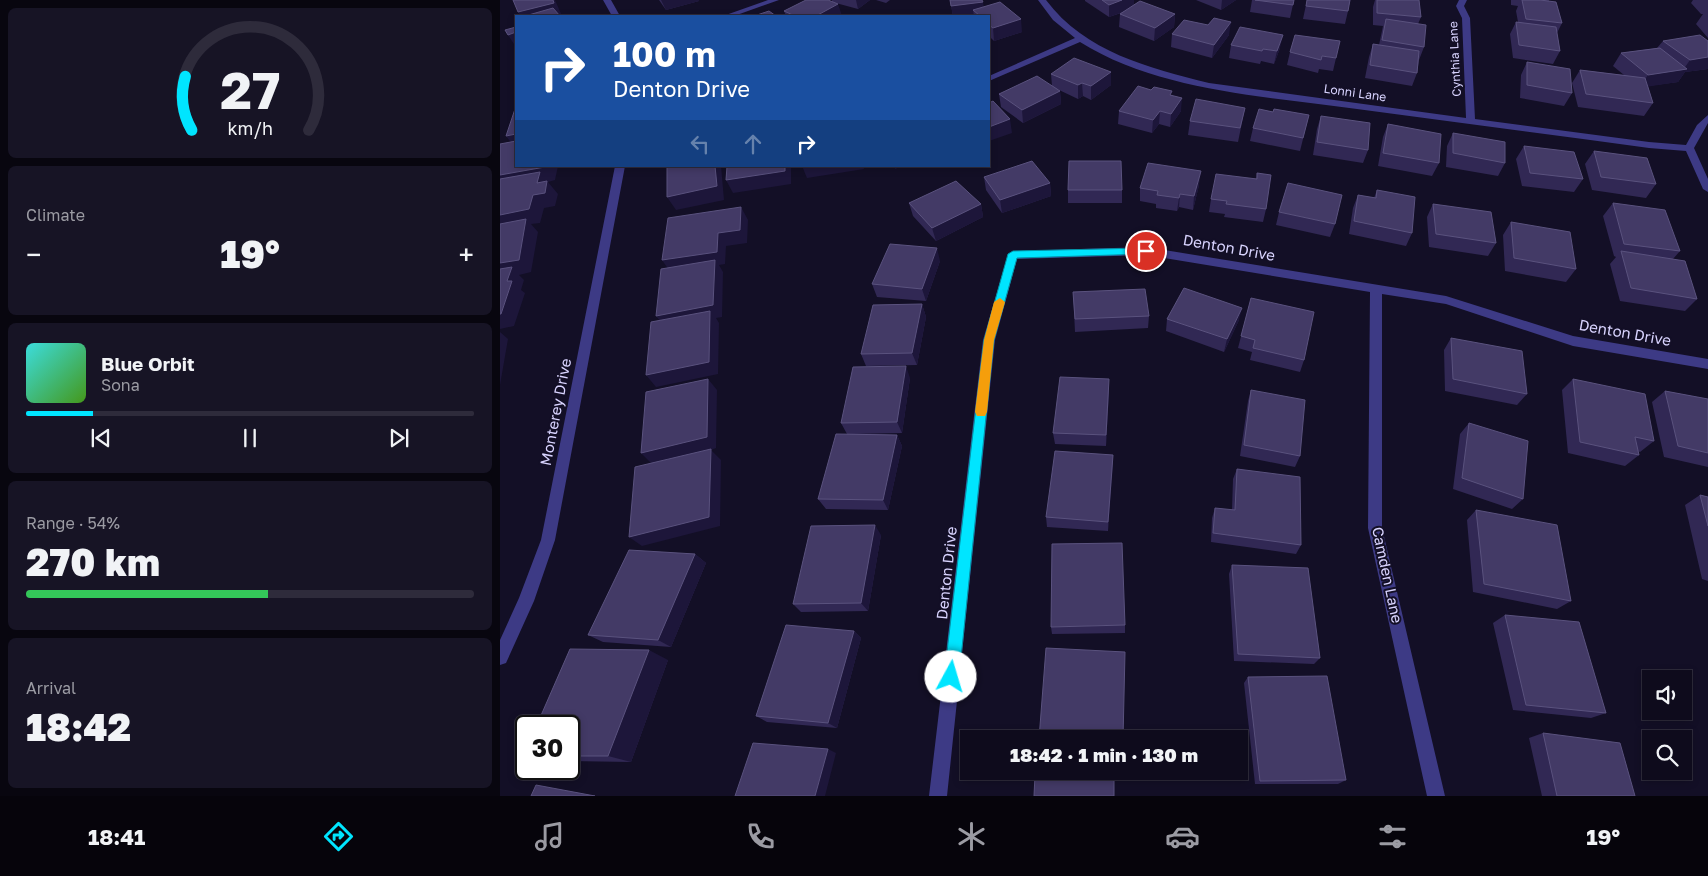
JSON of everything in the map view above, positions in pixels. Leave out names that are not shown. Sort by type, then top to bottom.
[{"type":"street","points":[[607,0],[615,15]]},
{"type":"street","points":[[730,15],[775,0]]},
{"type":"street","name":"Lonni Lane","points":[[1042,0],[1052,16],[1080,39],[1154,72],[1209,86],[1649,145],[1689,148]]},
{"type":"street","name":"Cynthia Lane","points":[[1463,0],[1460,6],[1464,9],[1466,18],[1471,121]]},
{"type":"street","points":[[990,79],[1080,39]]},
{"type":"street","points":[[1708,118],[1700,127],[1689,148],[1708,189]]},
{"type":"street","name":"Monterey Drive","points":[[500,657],[526,601],[548,540],[620,167]]},
{"type":"street","name":"Denton Drive","points":[[938,796],[989,340],[1013,254],[1146,251],[1446,300],[1573,341],[1708,364]]},
{"type":"street","name":"Camden Lane","points":[[1376,290],[1375,528],[1436,796]]},
{"type":"building","points":[[513,0],[553,0],[554,3],[518,12]]},
{"type":"building","points":[[806,0],[828,0],[838,4],[818,15],[793,15],[784,11]]},
{"type":"building","points":[[950,0],[982,0],[983,2],[951,6]]},
{"type":"building","points":[[1102,0],[1122,0],[1109,5]]},
{"type":"building","points":[[1255,0],[1294,0],[1293,5]]},
{"type":"building","points":[[1307,0],[1350,0],[1348,11],[1306,6]]},
{"type":"building","points":[[1377,0],[1419,0],[1421,17],[1377,13]]},
{"type":"building","points":[[1522,0],[1556,2],[1562,23],[1526,19]]},
{"type":"building","points":[[1140,1],[1175,14],[1155,28],[1120,14]]},
{"type":"building","points":[[1000,2],[1021,19],[993,28],[990,26],[990,15],[979,15],[973,10]]},
{"type":"building","points":[[553,8],[559,15],[528,15]]},
{"type":"building","points":[[769,11],[775,15],[757,15]]},
{"type":"building","points":[[1214,18],[1231,22],[1214,45],[1172,34],[1184,20],[1208,25]]},
{"type":"building","points":[[1386,19],[1426,25],[1424,47],[1382,40]]},
{"type":"building","points":[[1516,22],[1556,27],[1560,51],[1519,45]]},
{"type":"building","points":[[515,27],[515,32],[508,35],[505,30]]},
{"type":"building","points":[[1240,27],[1283,35],[1277,51],[1263,49],[1262,51],[1231,45]]},
{"type":"building","points":[[1295,35],[1340,41],[1336,58],[1322,56],[1321,60],[1290,52]]},
{"type":"building","points":[[1700,35],[1708,41],[1708,57],[1690,60],[1663,41]]},
{"type":"building","points":[[1373,44],[1419,51],[1417,73],[1370,65]]},
{"type":"building","points":[[1660,48],[1687,69],[1648,75],[1621,53]]},
{"type":"building","points":[[1074,58],[1111,72],[1091,86],[1082,83],[1078,85],[1051,74]]},
{"type":"building","points":[[1527,62],[1570,69],[1572,93],[1527,85]]},
{"type":"building","points":[[1580,70],[1645,78],[1653,103],[1586,94]]},
{"type":"building","points":[[1037,76],[1060,91],[1022,110],[999,94]]},
{"type":"building","points":[[1138,86],[1151,90],[1154,87],[1172,91],[1170,95],[1182,98],[1171,114],[1160,111],[1153,120],[1119,111]]},
{"type":"building","points":[[1196,99],[1245,108],[1240,128],[1190,121]]},
{"type":"building","points":[[993,101],[1010,119],[990,127],[990,102]]},
{"type":"building","points":[[515,109],[515,134],[506,136]]},
{"type":"building","points":[[1259,109],[1273,112],[1274,109],[1309,115],[1303,138],[1253,128]]},
{"type":"building","points":[[1321,116],[1370,123],[1368,150],[1317,142]]},
{"type":"building","points":[[1388,124],[1441,134],[1439,163],[1383,153]]},
{"type":"building","points":[[1453,133],[1505,142],[1505,163],[1453,153]]},
{"type":"building","points":[[515,141],[515,167],[545,167],[500,175],[500,144]]},
{"type":"building","points":[[1524,146],[1574,152],[1583,179],[1530,173]]},
{"type":"building","points":[[1594,151],[1647,158],[1656,184],[1601,177]]},
{"type":"building","points":[[1032,161],[1050,183],[1000,200],[984,177]]},
{"type":"building","points":[[1069,161],[1121,161],[1122,190],[1068,190]]},
{"type":"building","points":[[1148,163],[1201,171],[1194,196],[1180,194],[1179,198],[1157,195],[1158,191],[1140,188]]},
{"type":"building","points":[[667,167],[715,167],[717,186],[667,197]]},
{"type":"building","points":[[727,167],[785,167],[785,171],[726,180]]},
{"type":"building","points":[[540,172],[537,183],[547,181],[545,193],[533,195],[529,209],[500,215],[500,179]]},
{"type":"building","points":[[1257,173],[1271,175],[1266,209],[1226,204],[1227,201],[1211,199],[1216,174],[1257,179]]},
{"type":"building","points":[[956,181],[981,204],[932,228],[909,203]]},
{"type":"building","points":[[1288,183],[1342,195],[1335,224],[1279,212]]},
{"type":"building","points":[[1377,190],[1415,197],[1412,233],[1354,221],[1358,195],[1376,198]]},
{"type":"building","points":[[1613,203],[1665,210],[1680,251],[1624,244]]},
{"type":"building","points":[[1433,204],[1491,212],[1496,243],[1436,234]]},
{"type":"building","points":[[741,207],[740,230],[718,233],[717,252],[662,260],[668,218]]},
{"type":"building","points":[[526,219],[519,260],[500,263],[500,224]]},
{"type":"building","points":[[1511,222],[1570,232],[1576,269],[1514,258]]},
{"type":"building","points":[[890,244],[937,248],[922,289],[872,284]]},
{"type":"building","points":[[1621,251],[1685,261],[1697,299],[1631,288]]},
{"type":"building","points":[[715,260],[713,305],[656,316],[661,269]]},
{"type":"building","points":[[512,267],[507,281],[512,281],[500,314],[500,269]]},
{"type":"building","points":[[1184,288],[1242,308],[1227,339],[1167,319]]},
{"type":"building","points":[[1145,289],[1149,316],[1075,319],[1073,292]]},
{"type":"building","points":[[1251,298],[1314,312],[1304,360],[1253,348],[1255,340],[1241,336]]},
{"type":"building","points":[[922,304],[912,353],[861,354],[873,305]]},
{"type":"building","points":[[710,311],[709,362],[646,375],[651,322]]},
{"type":"building","points":[[1451,338],[1522,351],[1527,394],[1453,379]]},
{"type":"building","points":[[906,366],[897,422],[841,423],[853,367]]},
{"type":"building","points":[[1060,377],[1109,379],[1106,435],[1053,433]]},
{"type":"building","points":[[708,379],[707,437],[641,453],[646,392]]},
{"type":"building","points":[[1573,379],[1645,394],[1654,441],[1635,437],[1639,455],[1580,442]]},
{"type":"building","points":[[1251,390],[1305,400],[1300,456],[1244,445]]},
{"type":"building","points":[[1665,391],[1708,399],[1708,453],[1678,446]]},
{"type":"building","points":[[1469,423],[1528,441],[1523,499],[1462,478]]},
{"type":"building","points":[[836,434],[897,435],[883,500],[818,499]]},
{"type":"building","points":[[711,449],[709,517],[629,537],[635,467]]},
{"type":"building","points":[[1055,451],[1113,455],[1108,522],[1046,517]]},
{"type":"building","points":[[1237,469],[1300,477],[1301,545],[1213,533],[1215,508],[1235,510]]},
{"type":"building","points":[[1700,495],[1708,497],[1708,526]]},
{"type":"building","points":[[1476,510],[1557,525],[1571,601],[1484,584]]},
{"type":"building","points":[[875,525],[861,603],[793,604],[811,526]]},
{"type":"building","points":[[1122,543],[1125,625],[1051,627],[1052,544]]},
{"type":"building","points":[[629,550],[695,554],[658,640],[588,635]]},
{"type":"building","points":[[1232,565],[1308,568],[1320,658],[1238,654]]},
{"type":"building","points":[[1505,615],[1579,622],[1606,713],[1526,705]]},
{"type":"building","points":[[786,625],[854,631],[828,723],[756,716]]},
{"type":"building","points":[[1046,648],[1125,652],[1123,730],[1040,730]]},
{"type":"building","points":[[570,649],[649,650],[608,756],[580,756],[580,715],[541,715]]},
{"type":"building","points":[[1327,676],[1346,780],[1260,781],[1248,677]]},
{"type":"building","points":[[1543,733],[1620,743],[1635,796],[1557,796]]},
{"type":"building","points":[[753,743],[828,749],[815,796],[735,796]]},
{"type":"building","points":[[1035,780],[1114,780],[1114,796],[1034,796]]},
{"type":"building","points":[[536,785],[595,796],[531,796]]},
{"type":"slow traffic","points":[[981,412],[989,340],[1000,302]]},
{"type":"route","points":[[951,677],[989,340],[1013,254],[1146,251]]}]
